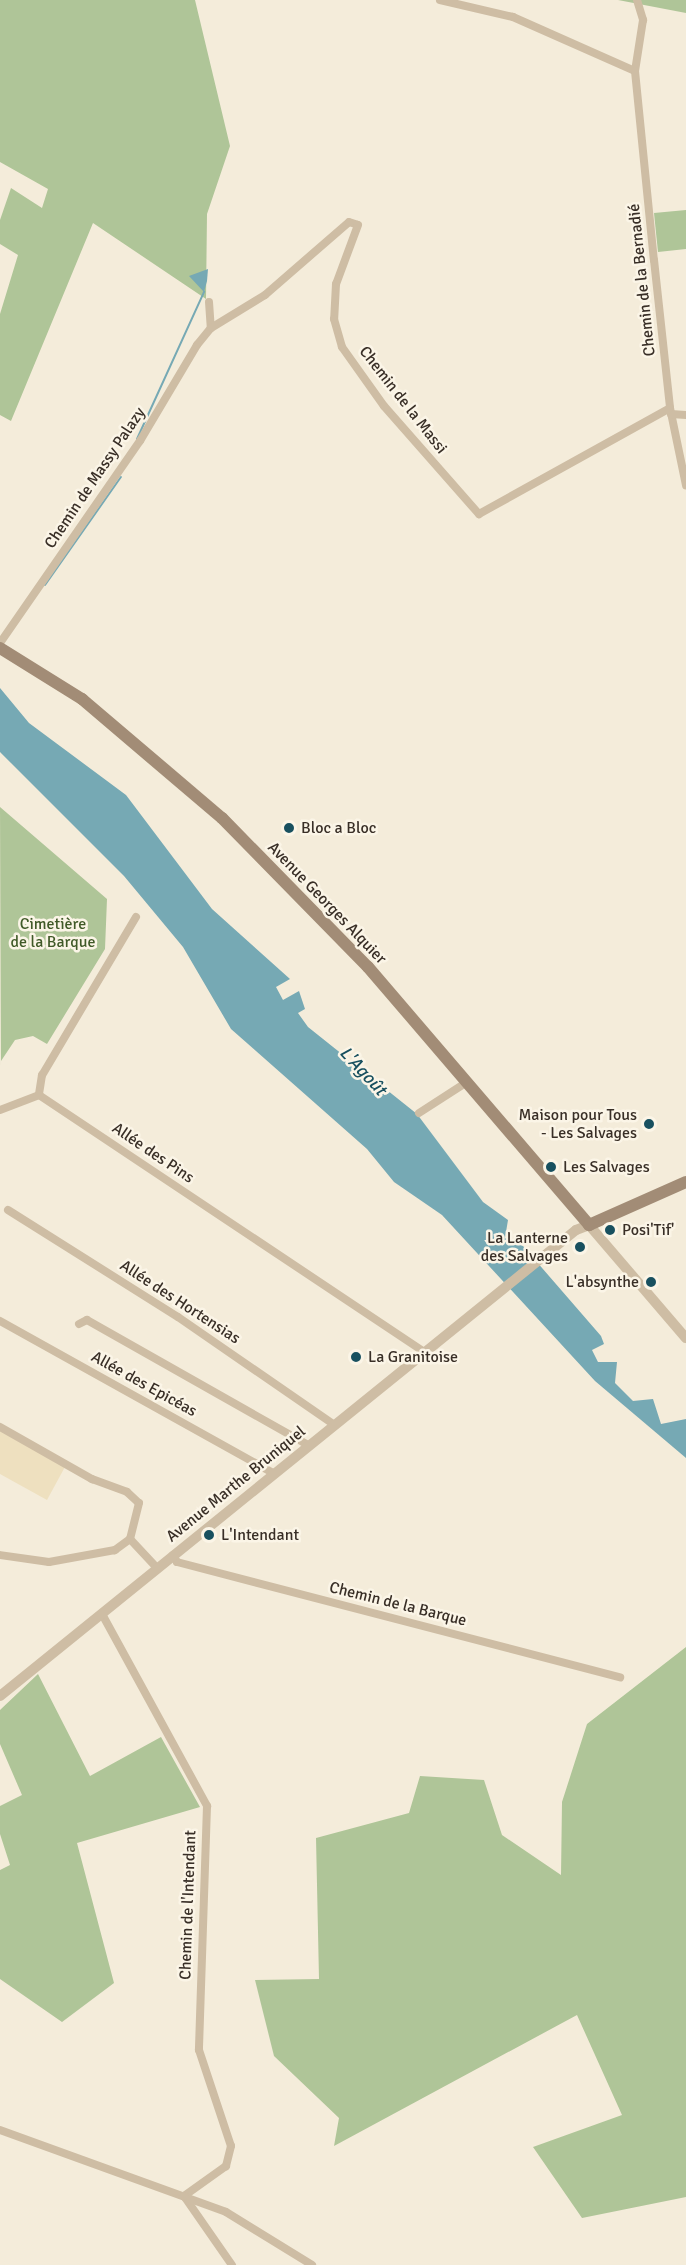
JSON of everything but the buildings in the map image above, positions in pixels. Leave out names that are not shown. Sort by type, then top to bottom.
[{"type":"main road","name":"Avenue Georges Alquier","points":[[0,648],[82,699],[222,818],[368,967],[589,1225]]},
{"type":"main road","points":[[589,1225],[686,1182]]},
{"type":"street","points":[[440,0],[513,17],[635,71]]},
{"type":"street","name":"Chemin de la Bernadié","points":[[637,0],[643,20],[635,71],[670,411],[686,485]]},
{"type":"street","name":"Chemin de la Massi","points":[[212,328],[265,295],[349,222],[358,225],[336,284],[334,319],[342,347],[384,406],[478,514],[670,411]]},
{"type":"street","points":[[209,302],[212,328]]},
{"type":"street","name":"Chemin de Massy Palazy","points":[[0,643],[212,328]]},
{"type":"street","points":[[670,411],[686,415]]},
{"type":"street","points":[[0,1110],[39,1095],[42,1075],[136,917]]},
{"type":"street","points":[[419,1113],[467,1082]]},
{"type":"street","name":"Allée des Pins","points":[[39,1095],[422,1350]]},
{"type":"street","name":"Allée des Hortensias","points":[[8,1210],[178,1317],[333,1425]]},
{"type":"street","points":[[589,1225],[685,1336]]},
{"type":"street","name":"Avenue Marthe Bruniquel","points":[[0,1696],[422,1350],[589,1225]]},
{"type":"street","points":[[79,1324],[87,1320],[308,1445]]},
{"type":"street","name":"Allée des Epicéas","points":[[0,1321],[273,1473]]},
{"type":"street","points":[[0,1427],[92,1479],[127,1492],[139,1503],[130,1539],[114,1550],[80,1560],[0,1555]]},
{"type":"street","points":[[130,1539],[157,1568]]},
{"type":"street","name":"Chemin de la Barque","points":[[173,1555],[177,1562],[620,1677]]},
{"type":"street","name":"Chemin de l'Intendant","points":[[102,1614],[207,1806],[200,2050],[231,2146],[226,2166],[184,2196]]},
{"type":"street","points":[[0,2130],[184,2196],[256,2228],[312,2265]]},
{"type":"street","points":[[184,2196],[232,2265]]},
{"type":"green space","points":[[0,0],[195,0],[230,146],[207,214],[206,299],[93,223],[11,421],[0,415],[0,314],[18,255],[0,244],[0,220],[11,188],[42,208],[48,189],[0,162]]},
{"type":"green space","points":[[618,0],[686,0],[686,13]]},
{"type":"green space","points":[[686,210],[686,249],[658,252],[654,213]]},
{"type":"green space","name":"Cimetière de la Barque","points":[[0,807],[107,899],[105,949],[47,1044],[33,1036],[15,1040],[1,1061],[1,1074]]},
{"type":"green space","points":[[686,1647],[686,2197],[582,2218],[533,2147],[622,2115],[577,2015],[334,2146],[339,2118],[274,2056],[255,1980],[319,1979],[316,1838],[409,1813],[420,1776],[484,1780],[502,1835],[561,1875],[562,1802],[587,1724]]},
{"type":"green space","points":[[38,1674],[90,1776],[161,1737],[200,1807],[77,1843],[114,1983],[62,2022],[0,1979],[0,1870],[10,1865],[0,1834],[0,1806],[22,1795],[0,1744],[0,1710]]},
{"type":"shaded area","points":[[0,1427],[66,1465],[47,1500],[0,1474]]},
{"type":"water","points":[[208,269],[207,281],[204,292],[189,276]]},
{"type":"water","name":"L'Agoût","points":[[0,688],[29,723],[126,795],[212,909],[290,979],[276,987],[283,1000],[299,991],[305,1009],[298,1013],[308,1027],[417,1114],[483,1202],[508,1220],[505,1238],[523,1246],[601,1336],[604,1344],[592,1350],[598,1362],[617,1362],[615,1383],[633,1401],[653,1399],[661,1424],[686,1419],[686,1458],[595,1381],[442,1215],[394,1182],[367,1149],[231,1029],[183,947],[124,876],[0,752]]},
{"type":"waterway","points":[[137,439],[204,292]]},
{"type":"waterway","points":[[45,585],[121,477]]},
{"type":"place","name":"Bloc a Bloc","points":[[289,828]]},
{"type":"place","name":"Maison pour Tous - Les Salvages","points":[[649,1124]]},
{"type":"place","name":"Les Salvages","points":[[551,1167]]},
{"type":"place","name":"Posi'Tif'","points":[[610,1230]]},
{"type":"place","name":"La Lanterne des Salvages","points":[[580,1247]]},
{"type":"place","name":"L'absynthe","points":[[651,1282]]},
{"type":"place","name":"La Granitoise","points":[[356,1357]]},
{"type":"place","name":"L'Intendant","points":[[209,1535]]}]
